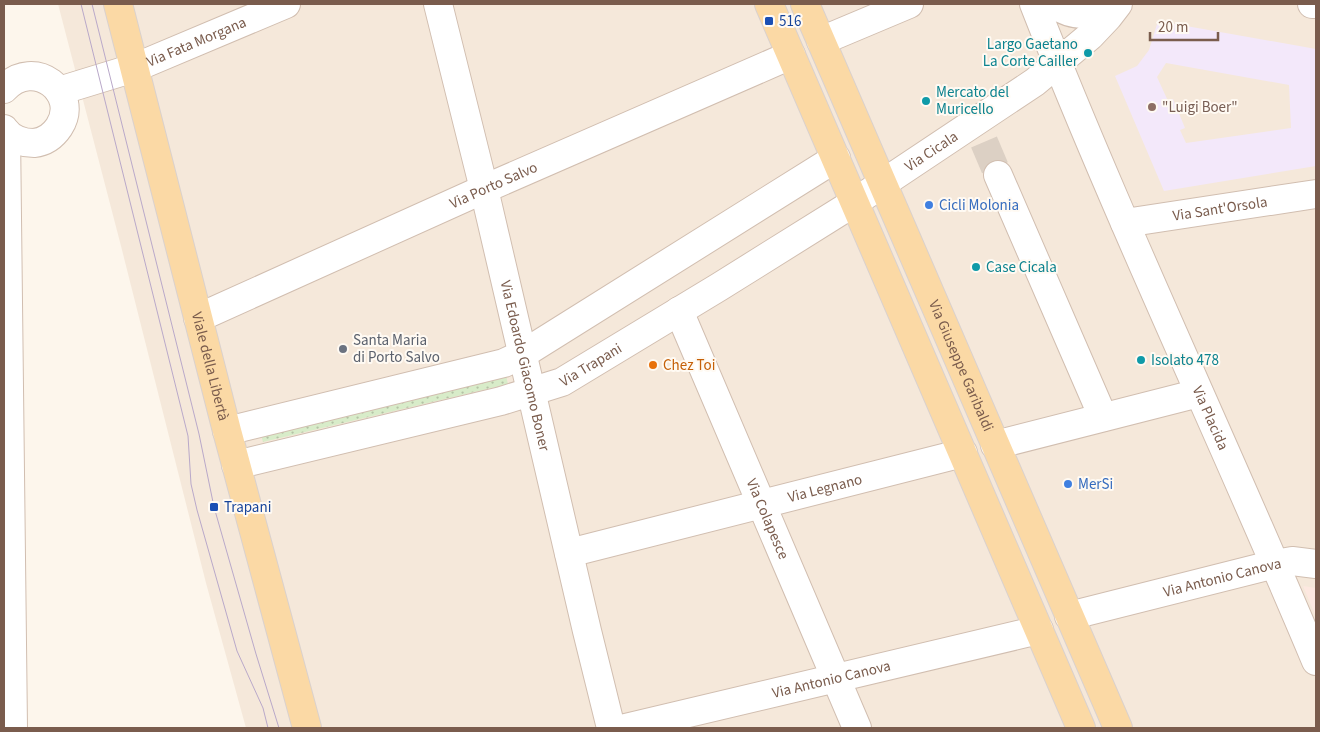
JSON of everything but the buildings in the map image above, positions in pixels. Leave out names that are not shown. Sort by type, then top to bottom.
[{"type":"main road","name":"Viale della Libertà","points":[[118,4],[227,431],[307,728]]},
{"type":"main road","points":[[769,4],[1081,728]]},
{"type":"main road","name":"Via Giuseppe Garibaldi","points":[[805,4],[1118,728]]},
{"type":"main road","points":[[836,158],[883,183]]},
{"type":"street","name":"Via Fata Morgana","points":[[59,90],[134,68],[286,4]]},
{"type":"street","name":"Via Edoardo Giacomo Boner","points":[[438,4],[484,189],[587,631],[612,728]]},
{"type":"street","points":[[821,41],[909,4]]},
{"type":"street","name":"Via Placida","points":[[1034,4],[1125,223],[1316,661]]},
{"type":"street","points":[[1054,4],[1066,11],[1083,14],[1099,13],[1118,4]]},
{"type":"street","name":"Via Cicala","points":[[855,202],[883,183],[980,131],[1090,36],[1118,4]]},
{"type":"street","name":"Via Porto Salvo","points":[[198,318],[484,189],[791,55]]},
{"type":"street","points":[[4,90],[10,82],[20,77],[42,77],[52,82],[59,90],[64,101],[65,112],[62,123],[56,132],[47,139],[36,143],[25,143],[14,139],[5,131]]},
{"type":"street","points":[[5,131],[13,728]]},
{"type":"street","points":[[227,431],[504,362],[523,354],[836,158]]},
{"type":"street","points":[[998,175],[1103,417]]},
{"type":"street","name":"Via Sant'Orsola","points":[[1125,223],[1316,194]]},
{"type":"street","name":"Via Trapani","points":[[236,465],[532,392],[562,382],[855,202]]},
{"type":"street","name":"Via Colapesce","points":[[679,311],[857,728]]},
{"type":"street","points":[[995,445],[1199,393]]},
{"type":"street","name":"Via Legnano","points":[[569,553],[963,453]]},
{"type":"street","name":"Via Antonio Canova","points":[[1069,616],[1275,564],[1292,561],[1316,564]]},
{"type":"street","name":"Via Antonio Canova","points":[[625,728],[1039,630]]},
{"type":"shaded area","points":[[58,4],[1316,4],[1316,728],[246,728],[206,583]]},
{"type":"shaded area","name":"\"Luigi Boer\"","points":[[1158,21],[1316,49],[1316,166],[1164,191],[1115,76],[1137,66],[1149,50]],"holes":[[[1166,63],[1289,85],[1291,128],[1186,143],[1180,130],[1185,128],[1173,99],[1168,101],[1157,77]]]},
{"type":"shaded area","points":[[1303,586],[1316,588],[1316,617]]},
{"type":"green space","points":[[506,376],[508,384],[263,442],[261,435]]},
{"type":"tunnel","points":[[984,142],[998,175]]},
{"type":"tram line","points":[[81,4],[188,436],[191,484],[197,510],[237,651],[263,708],[268,728]]},
{"type":"tram line","points":[[92,4],[199,434],[214,507],[279,728]]},
{"type":"place","name":"516","points":[[769,21]]},
{"type":"place","name":"Largo Gaetano La Corte Cailler","points":[[1088,53]]},
{"type":"place","name":"Mercato del Muricello","points":[[926,101]]},
{"type":"place","name":"\"Luigi Boer\"","points":[[1152,107]]},
{"type":"place","name":"Cicli Molonia","points":[[929,205]]},
{"type":"place","name":"Case Cicala","points":[[976,267]]},
{"type":"place","name":"Santa Maria di Porto Salvo","points":[[343,349]]},
{"type":"place","name":"Isolato 478","points":[[1141,360]]},
{"type":"place","name":"Chez Toi","points":[[653,365]]},
{"type":"place","name":"MerSi","points":[[1068,484]]},
{"type":"place","name":"Trapani","points":[[214,507]]}]
